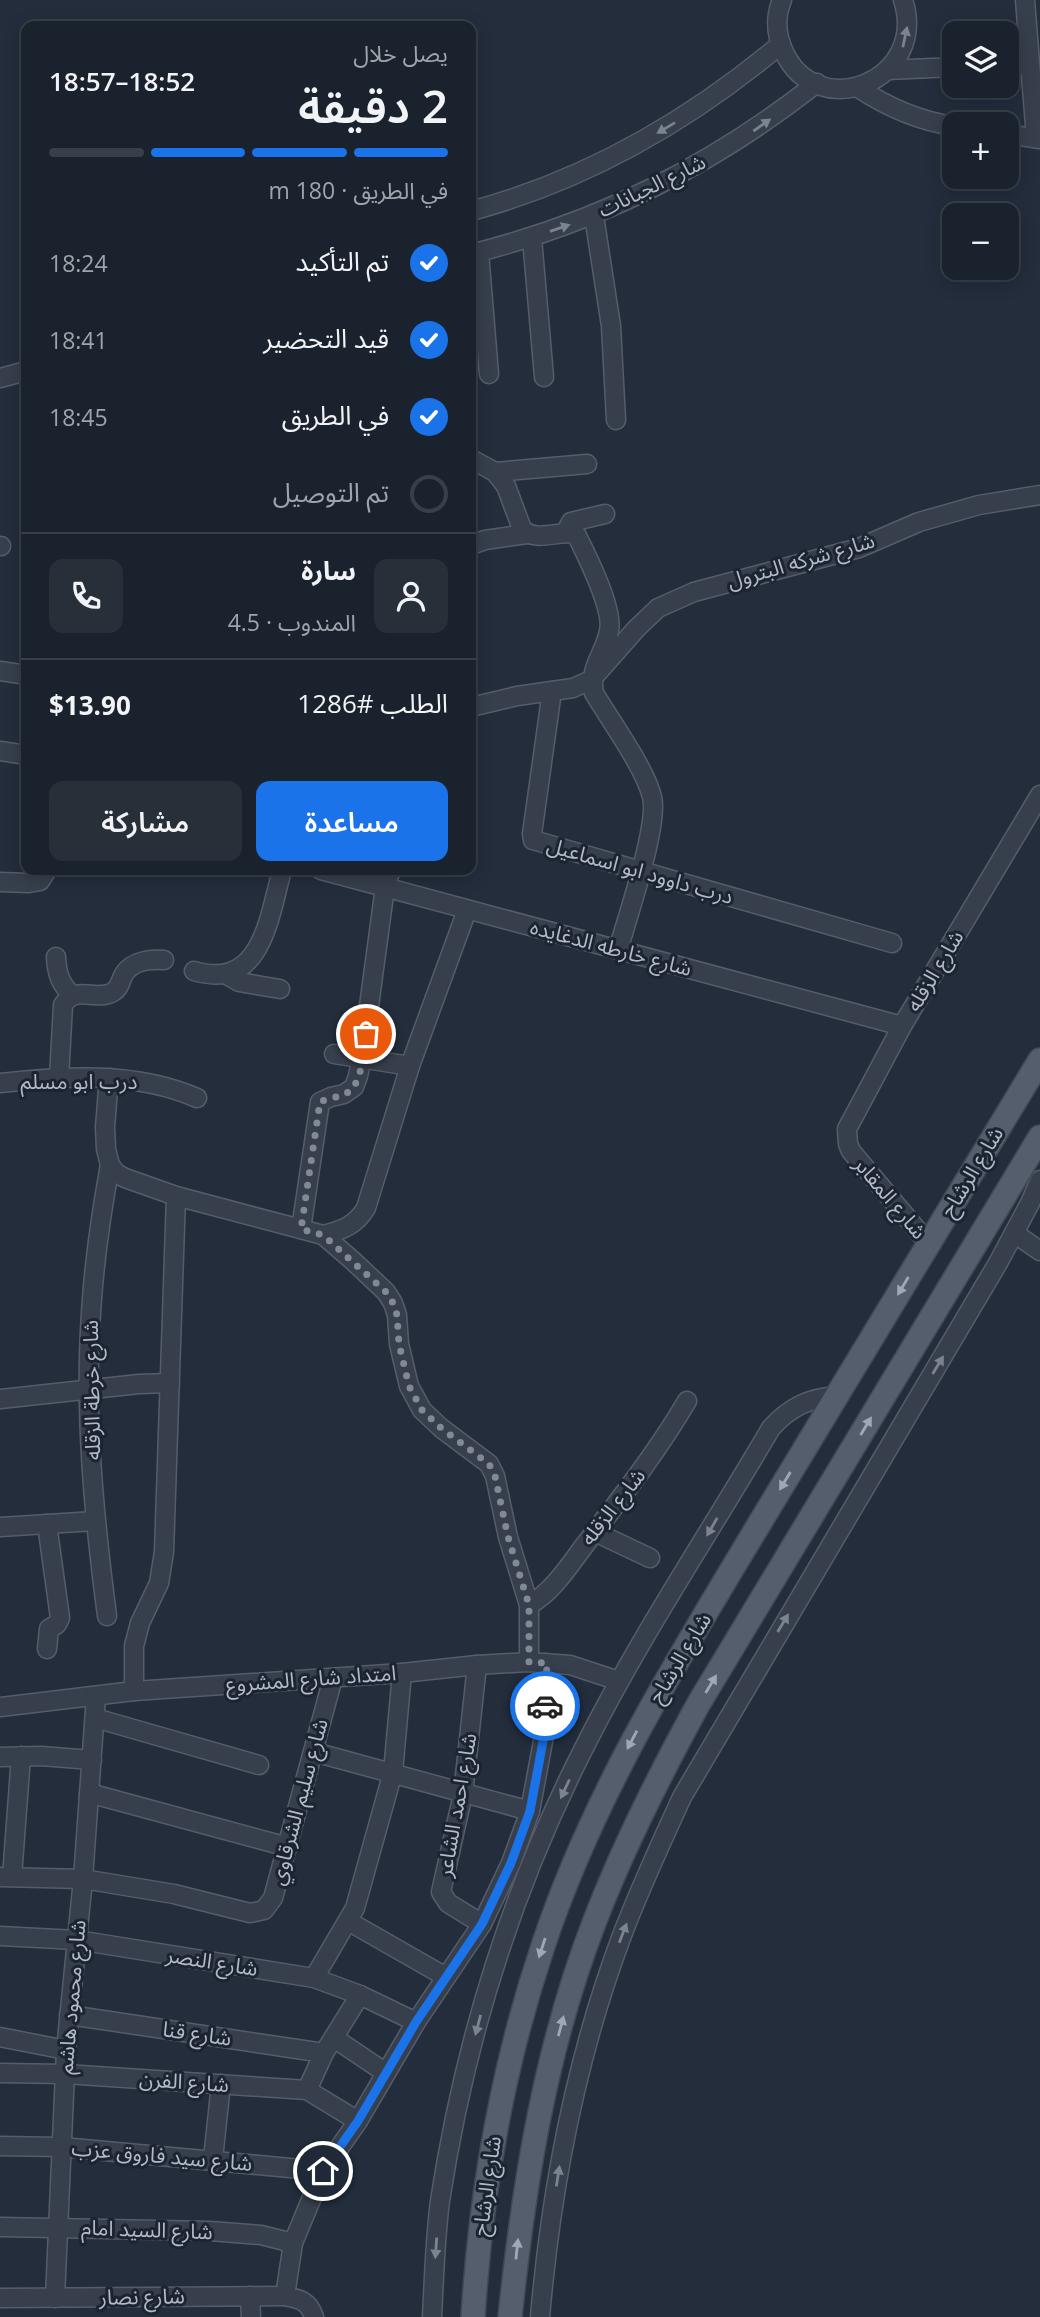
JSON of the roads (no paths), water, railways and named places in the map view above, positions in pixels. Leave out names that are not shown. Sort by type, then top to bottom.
[{"type":"main road","name":"شارع الرشاح","points":[[473,2317],[492,2137],[515,2038],[543,1944],[581,1847],[614,1773],[640,1724],[1040,1060]]},
{"type":"main road","name":"شارع الرشاح","points":[[510,2317],[520,2227],[539,2113],[562,2020],[593,1924],[623,1853],[654,1785],[699,1703],[1040,1137]]},
{"type":"street","points":[[782,0],[778,17],[780,44],[795,68],[817,83],[844,89],[879,78],[896,60],[906,38],[907,13],[903,0]]},
{"type":"street","points":[[1019,136],[1038,139],[1025,0]]},
{"type":"street","name":"شارع الجبانات","points":[[476,209],[560,181],[627,150],[702,105],[780,44]]},
{"type":"street","points":[[1019,65],[1030,65]]},
{"type":"street","points":[[888,70],[942,68]]},
{"type":"street","name":"شارع الجبانات","points":[[476,253],[594,216],[653,189],[696,166],[778,113],[817,83]]},
{"type":"street","points":[[857,87],[880,103],[928,122],[942,124]]},
{"type":"street","points":[[594,216],[611,326],[616,420]]},
{"type":"street","points":[[532,237],[544,377]]},
{"type":"street","points":[[476,262],[489,374]]},
{"type":"street","points":[[0,378],[21,372]]},
{"type":"street","points":[[476,462],[495,472],[506,486],[522,528],[527,534],[533,537],[566,532],[576,534],[608,613],[610,629],[591,680],[594,693],[638,766],[653,799],[652,821],[618,950]]},
{"type":"street","points":[[495,472],[587,464]]},
{"type":"street","name":"شارع شركه البترول","points":[[591,680],[658,608],[694,592],[859,548],[919,522],[979,505],[1040,495]]},
{"type":"street","points":[[566,532],[571,522],[605,514]]},
{"type":"street","points":[[476,543],[527,534]]},
{"type":"street","points":[[0,671],[21,674]]},
{"type":"street","points":[[476,706],[517,696],[573,688],[591,680]]},
{"type":"street","name":"درب داوود ابو اسماعيل","points":[[552,691],[533,840],[892,943]]},
{"type":"street","points":[[0,751],[21,754]]},
{"type":"street","name":"شارع الزقله","points":[[851,1151],[847,1129],[902,1026],[1040,795]]},
{"type":"street","points":[[0,882],[29,883],[40,881],[44,875]]},
{"type":"street","points":[[194,971],[209,976],[226,974],[250,959],[262,944],[281,875]]},
{"type":"street","name":"شارع خارطه الدغايده","points":[[340,875],[902,1026]]},
{"type":"street","points":[[301,1229],[320,1102],[345,1094],[354,1087],[362,1058],[385,887],[389,875]]},
{"type":"street","points":[[323,1235],[342,1230],[358,1221],[366,1208],[410,1066],[467,909]]},
{"type":"street","points":[[55,957],[63,987],[73,996]]},
{"type":"street","points":[[59,1078],[63,1005],[73,996],[82,993],[106,995],[114,992],[130,968],[140,962],[164,960]]},
{"type":"street","points":[[226,974],[239,982],[280,989]]},
{"type":"street","points":[[334,1054],[410,1066]]},
{"type":"street","name":"درب ابو مسلم","points":[[0,1083],[59,1078],[109,1078],[156,1084],[197,1098]]},
{"type":"street","name":"شارع خرطة الزقله","points":[[107,1616],[95,1521],[89,1390],[92,1301],[99,1228],[110,1165],[105,1128],[109,1078]]},
{"type":"street","name":"شارع المقابر","points":[[851,1151],[929,1244]]},
{"type":"street","points":[[110,1165],[125,1178],[176,1196],[323,1235],[361,1268],[393,1303],[409,1386],[422,1410],[489,1464],[495,1476],[508,1537],[529,1605],[538,1663],[544,1736],[530,1811],[511,1863],[482,1924],[416,2022],[358,2121],[323,2171],[293,2243],[285,2296],[302,2300],[311,2306],[314,2317]]},
{"type":"street","points":[[540,2317],[558,2172],[575,2097],[597,2011],[620,1941],[647,1873],[682,1797],[1014,1233],[1040,1180]]},
{"type":"street","points":[[134,1691],[134,1646],[140,1623],[159,1583],[164,1552],[176,1196]]},
{"type":"street","points":[[1014,1233],[1040,1251]]},
{"type":"street","points":[[0,1399],[170,1383]]},
{"type":"street","points":[[432,2317],[440,2203],[462,2089],[493,1969],[530,1866],[583,1750],[619,1681],[771,1428],[781,1416],[800,1404],[822,1397],[837,1396]]},
{"type":"street","name":"شارع الزقله","points":[[529,1605],[546,1594],[663,1443],[687,1401]]},
{"type":"street","points":[[0,1527],[95,1521]]},
{"type":"street","points":[[47,1524],[60,1618],[50,1629],[47,1649]]},
{"type":"street","points":[[594,1532],[650,1558]]},
{"type":"street","name":"امتداد شارع المشروع","points":[[0,1707],[134,1691],[402,1673],[477,1665],[570,1665],[619,1681]]},
{"type":"street","name":"شارع احمد الشاعر","points":[[477,1665],[463,1794],[441,1892],[448,1903],[482,1924]]},
{"type":"street","points":[[314,1978],[355,1908],[393,1772],[402,1673]]},
{"type":"street","name":"شارع سليم الشرقاوي","points":[[83,1879],[174,1894],[250,1913],[264,1910],[273,1898],[288,1847],[332,1678]]},
{"type":"street","name":"شارع محمود هاشم","points":[[55,2298],[66,2050],[83,1879],[96,1696]]},
{"type":"street","points":[[94,1718],[259,1765]]},
{"type":"street","points":[[314,1752],[530,1811]]},
{"type":"street","points":[[21,1756],[6,1877],[83,1879]]},
{"type":"street","points":[[0,1757],[92,1760]]},
{"type":"street","points":[[89,1793],[288,1847]]},
{"type":"street","points":[[348,1921],[446,1977]]},
{"type":"street","name":"شارع النصر","points":[[0,1936],[77,1940],[314,1978],[360,1994],[416,2022]]},
{"type":"street","points":[[307,2090],[360,1994]]},
{"type":"street","name":"شارع قنا","points":[[69,2015],[329,2046]]},
{"type":"street","points":[[0,2037],[66,2050]]},
{"type":"street","points":[[329,2046],[386,2073]]},
{"type":"street","name":"شارع الفرن","points":[[0,2073],[65,2074],[307,2090],[358,2121]]},
{"type":"street","points":[[213,2160],[220,2084]]},
{"type":"street","name":"شارع سيد فاروق عزب","points":[[0,2146],[62,2147],[323,2171]]},
{"type":"street","name":"شارع السيد امام","points":[[0,2227],[210,2231],[261,2235],[293,2243]]},
{"type":"street","points":[[250,2296],[251,2317]]},
{"type":"street","name":"شارع نصار","points":[[0,2298],[285,2296]]}]
